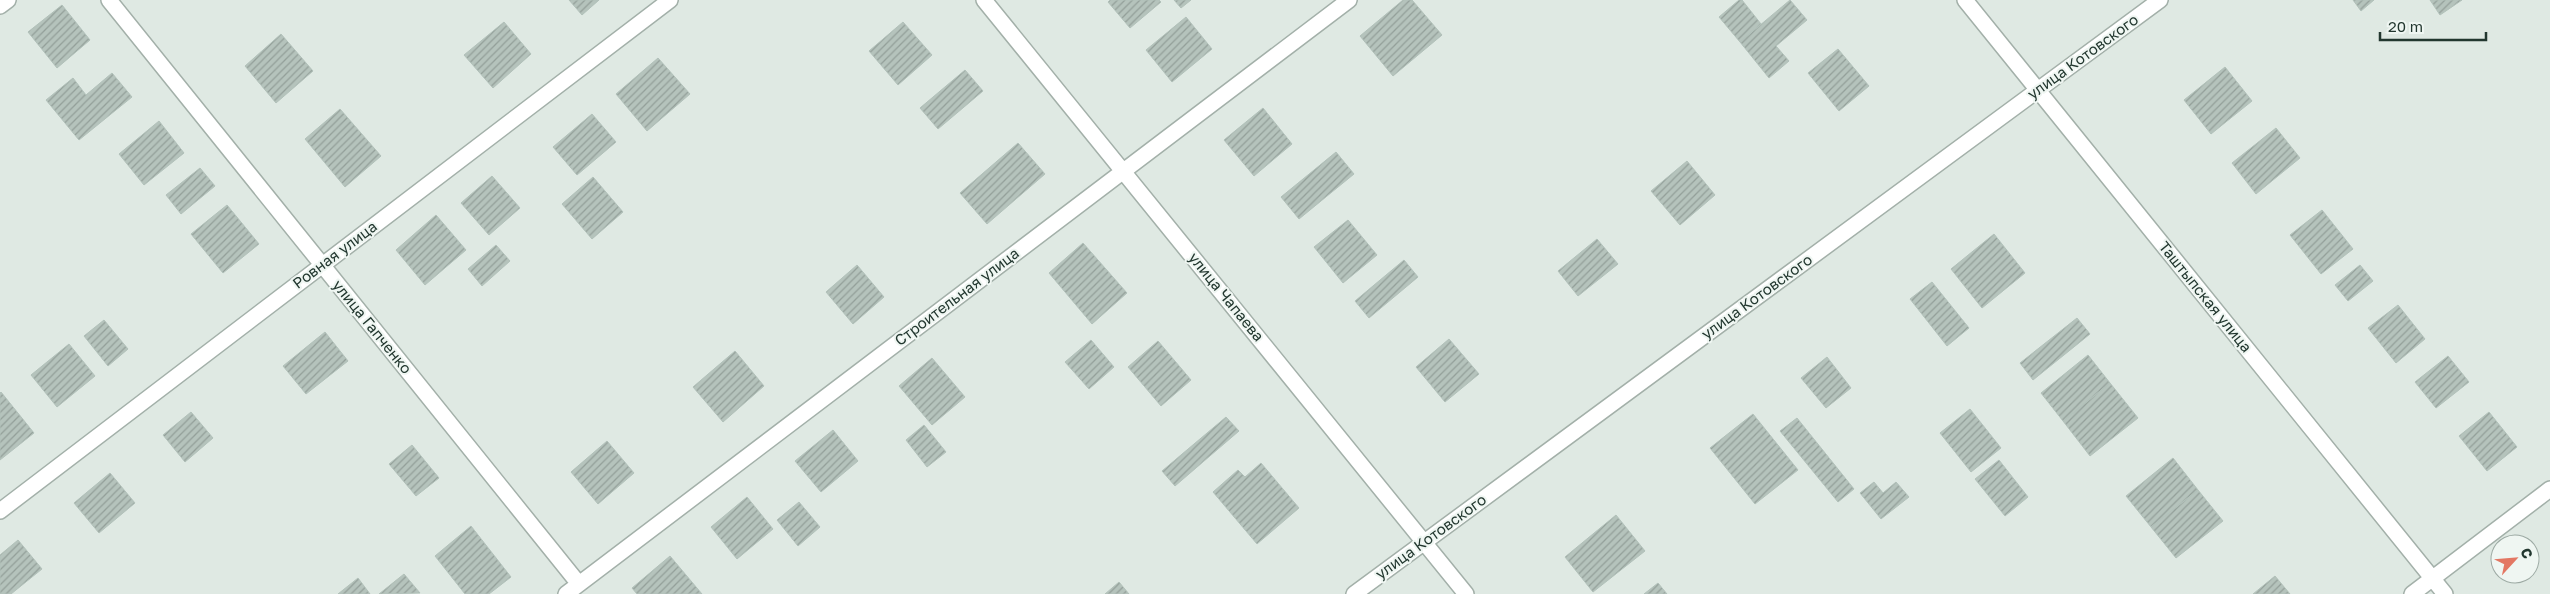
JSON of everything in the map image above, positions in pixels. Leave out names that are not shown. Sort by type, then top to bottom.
[{"type":"street","points":[[0,6],[8,0]]},
{"type":"street","name":"улица Гапченко","points":[[109,0],[579,584]]},
{"type":"street","name":"Ровная улица","points":[[0,511],[670,0]]},
{"type":"street","name":"улица Чапаева","points":[[984,0],[1124,170],[1466,594]]},
{"type":"street","name":"Строительная улица","points":[[566,594],[1349,0]]},
{"type":"street","name":"Таштыпская улица","points":[[1965,0],[2445,594]]},
{"type":"street","name":"улица Котовского","points":[[1354,594],[2160,0]]},
{"type":"street","points":[[2412,594],[2550,489]]},
{"type":"building","points":[[569,0],[599,0],[582,15]]},
{"type":"building","points":[[1110,0],[1159,0],[1161,2],[1130,28],[1108,2]]},
{"type":"building","points":[[1174,0],[1191,0],[1181,8]]},
{"type":"building","points":[[1403,0],[1412,0],[1442,35],[1393,76],[1360,36]]},
{"type":"building","points":[[1739,0],[1742,0],[1761,24],[1740,42],[1719,17]]},
{"type":"building","points":[[1790,0],[1807,20],[1776,46],[1789,61],[1769,78],[1740,42]]},
{"type":"building","points":[[2353,0],[2374,0],[2361,11]]},
{"type":"building","points":[[2430,0],[2462,0],[2440,15]]},
{"type":"building","points":[[62,5],[90,40],[57,68],[28,32]]},
{"type":"building","points":[[1186,17],[1212,49],[1172,82],[1146,50]]},
{"type":"building","points":[[504,22],[531,54],[493,88],[464,55]]},
{"type":"building","points":[[903,22],[932,55],[898,85],[869,51]]},
{"type":"building","points":[[281,34],[313,71],[276,103],[245,66]]},
{"type":"building","points":[[1838,49],[1869,86],[1839,111],[1808,73]]},
{"type":"building","points":[[658,58],[690,94],[647,131],[616,94]]},
{"type":"building","points":[[2225,67],[2252,101],[2211,134],[2184,100]]},
{"type":"building","points":[[965,70],[983,91],[938,129],[920,108]]},
{"type":"building","points":[[112,73],[132,97],[79,140],[46,100],[73,78],[86,95]]},
{"type":"building","points":[[1263,108],[1292,144],[1254,176],[1224,140]]},
{"type":"building","points":[[340,109],[381,156],[345,187],[305,139]]},
{"type":"building","points":[[592,114],[616,142],[577,175],[553,147]]},
{"type":"building","points":[[159,121],[184,153],[144,185],[119,154]]},
{"type":"building","points":[[2276,128],[2300,158],[2256,194],[2232,163]]},
{"type":"building","points":[[1018,143],[1045,174],[987,224],[960,193]]},
{"type":"building","points":[[1336,152],[1354,174],[1299,219],[1281,197]]},
{"type":"building","points":[[1687,161],[1715,195],[1680,225],[1651,191]]},
{"type":"building","points":[[200,168],[215,186],[181,214],[166,195]]},
{"type":"building","points":[[492,176],[520,208],[489,235],[461,203]]},
{"type":"building","points":[[593,177],[623,212],[592,239],[562,204]]},
{"type":"building","points":[[227,205],[259,244],[223,273],[191,234]]},
{"type":"building","points":[[2322,210],[2353,249],[2321,274],[2290,235]]},
{"type":"building","points":[[436,215],[466,250],[425,285],[396,250]]},
{"type":"building","points":[[1348,220],[1377,255],[1343,283],[1314,247]]},
{"type":"building","points":[[1994,234],[2025,273],[1982,308],[1951,269]]},
{"type":"building","points":[[1597,239],[1618,264],[1578,296],[1558,271]]},
{"type":"building","points":[[1083,243],[1127,293],[1092,324],[1049,273]]},
{"type":"building","points":[[496,245],[510,261],[482,286],[468,269]]},
{"type":"building","points":[[1404,260],[1418,277],[1369,318],[1355,301]]},
{"type":"building","points":[[857,265],[884,297],[853,324],[826,292]]},
{"type":"building","points":[[2360,265],[2373,281],[2348,301],[2335,285]]},
{"type":"building","points":[[1932,282],[1969,328],[1947,346],[1910,299]]},
{"type":"building","points":[[2398,305],[2425,339],[2396,363],[2368,328]]},
{"type":"building","points":[[2077,318],[2090,334],[2033,380],[2020,363]]},
{"type":"building","points":[[104,320],[128,349],[108,366],[84,336]]},
{"type":"building","points":[[325,332],[348,361],[306,394],[283,366]]},
{"type":"building","points":[[1449,339],[1479,374],[1445,402],[1416,367]]},
{"type":"building","points":[[1091,340],[1114,367],[1089,389],[1065,362]]},
{"type":"building","points":[[1158,341],[1191,380],[1161,406],[1128,367]]},
{"type":"building","points":[[69,344],[95,376],[57,407],[31,375]]},
{"type":"building","points":[[735,351],[764,386],[723,422],[693,387]]},
{"type":"building","points":[[2088,355],[2110,383],[2063,421],[2041,393]]},
{"type":"building","points":[[2448,356],[2469,382],[2436,408],[2415,382]]},
{"type":"building","points":[[1827,357],[1851,388],[1826,408],[1801,378]]},
{"type":"building","points":[[932,358],[965,397],[932,425],[899,386]]},
{"type":"building","points":[[2110,383],[2138,418],[2090,456],[2063,421]]},
{"type":"building","points":[[0,393],[34,433],[0,460]]},
{"type":"building","points":[[1970,409],[2001,448],[1971,472],[1940,433]]},
{"type":"building","points":[[191,412],[213,438],[185,462],[163,435]]},
{"type":"building","points":[[2489,412],[2517,447],[2487,471],[2459,436]]},
{"type":"building","points":[[1753,414],[1798,470],[1755,504],[1710,448]]},
{"type":"building","points":[[1226,417],[1239,431],[1175,486],[1162,471]]},
{"type":"building","points":[[1797,418],[1854,489],[1838,502],[1780,431]]},
{"type":"building","points":[[924,425],[946,452],[927,467],[906,440]]},
{"type":"building","points":[[833,430],[858,461],[821,492],[795,461]]},
{"type":"building","points":[[607,441],[634,473],[598,504],[571,472]]},
{"type":"building","points":[[412,445],[439,478],[416,496],[389,464]]},
{"type":"building","points":[[2173,458],[2198,490],[2151,527],[2126,496]]},
{"type":"building","points":[[1999,460],[2028,497],[2005,516],[1975,479]]},
{"type":"building","points":[[1261,463],[1299,508],[1257,544],[1213,492],[1238,470],[1245,477]]},
{"type":"building","points":[[110,473],[135,503],[99,533],[74,503]]},
{"type":"building","points":[[1874,482],[1883,493],[1896,482],[1909,497],[1881,519],[1860,493]]},
{"type":"building","points":[[2198,490],[2223,521],[2176,558],[2151,527]]},
{"type":"building","points":[[747,497],[773,529],[737,559],[711,527]]},
{"type":"building","points":[[799,502],[820,527],[798,546],[777,520]]},
{"type":"building","points":[[1616,515],[1645,551],[1593,592],[1565,557]]},
{"type":"building","points":[[471,526],[511,577],[489,594],[465,594],[435,556]]},
{"type":"building","points":[[18,540],[42,569],[11,594],[0,594],[0,555]]},
{"type":"building","points":[[670,556],[702,594],[637,594],[632,588]]},
{"type":"building","points":[[404,574],[420,593],[379,594]]},
{"type":"building","points":[[2275,576],[2290,594],[2253,594]]},
{"type":"building","points":[[358,578],[370,594],[338,594]]},
{"type":"building","points":[[1119,582],[1129,594],[1105,594]]},
{"type":"building","points":[[1658,583],[1667,594],[1644,594]]}]
